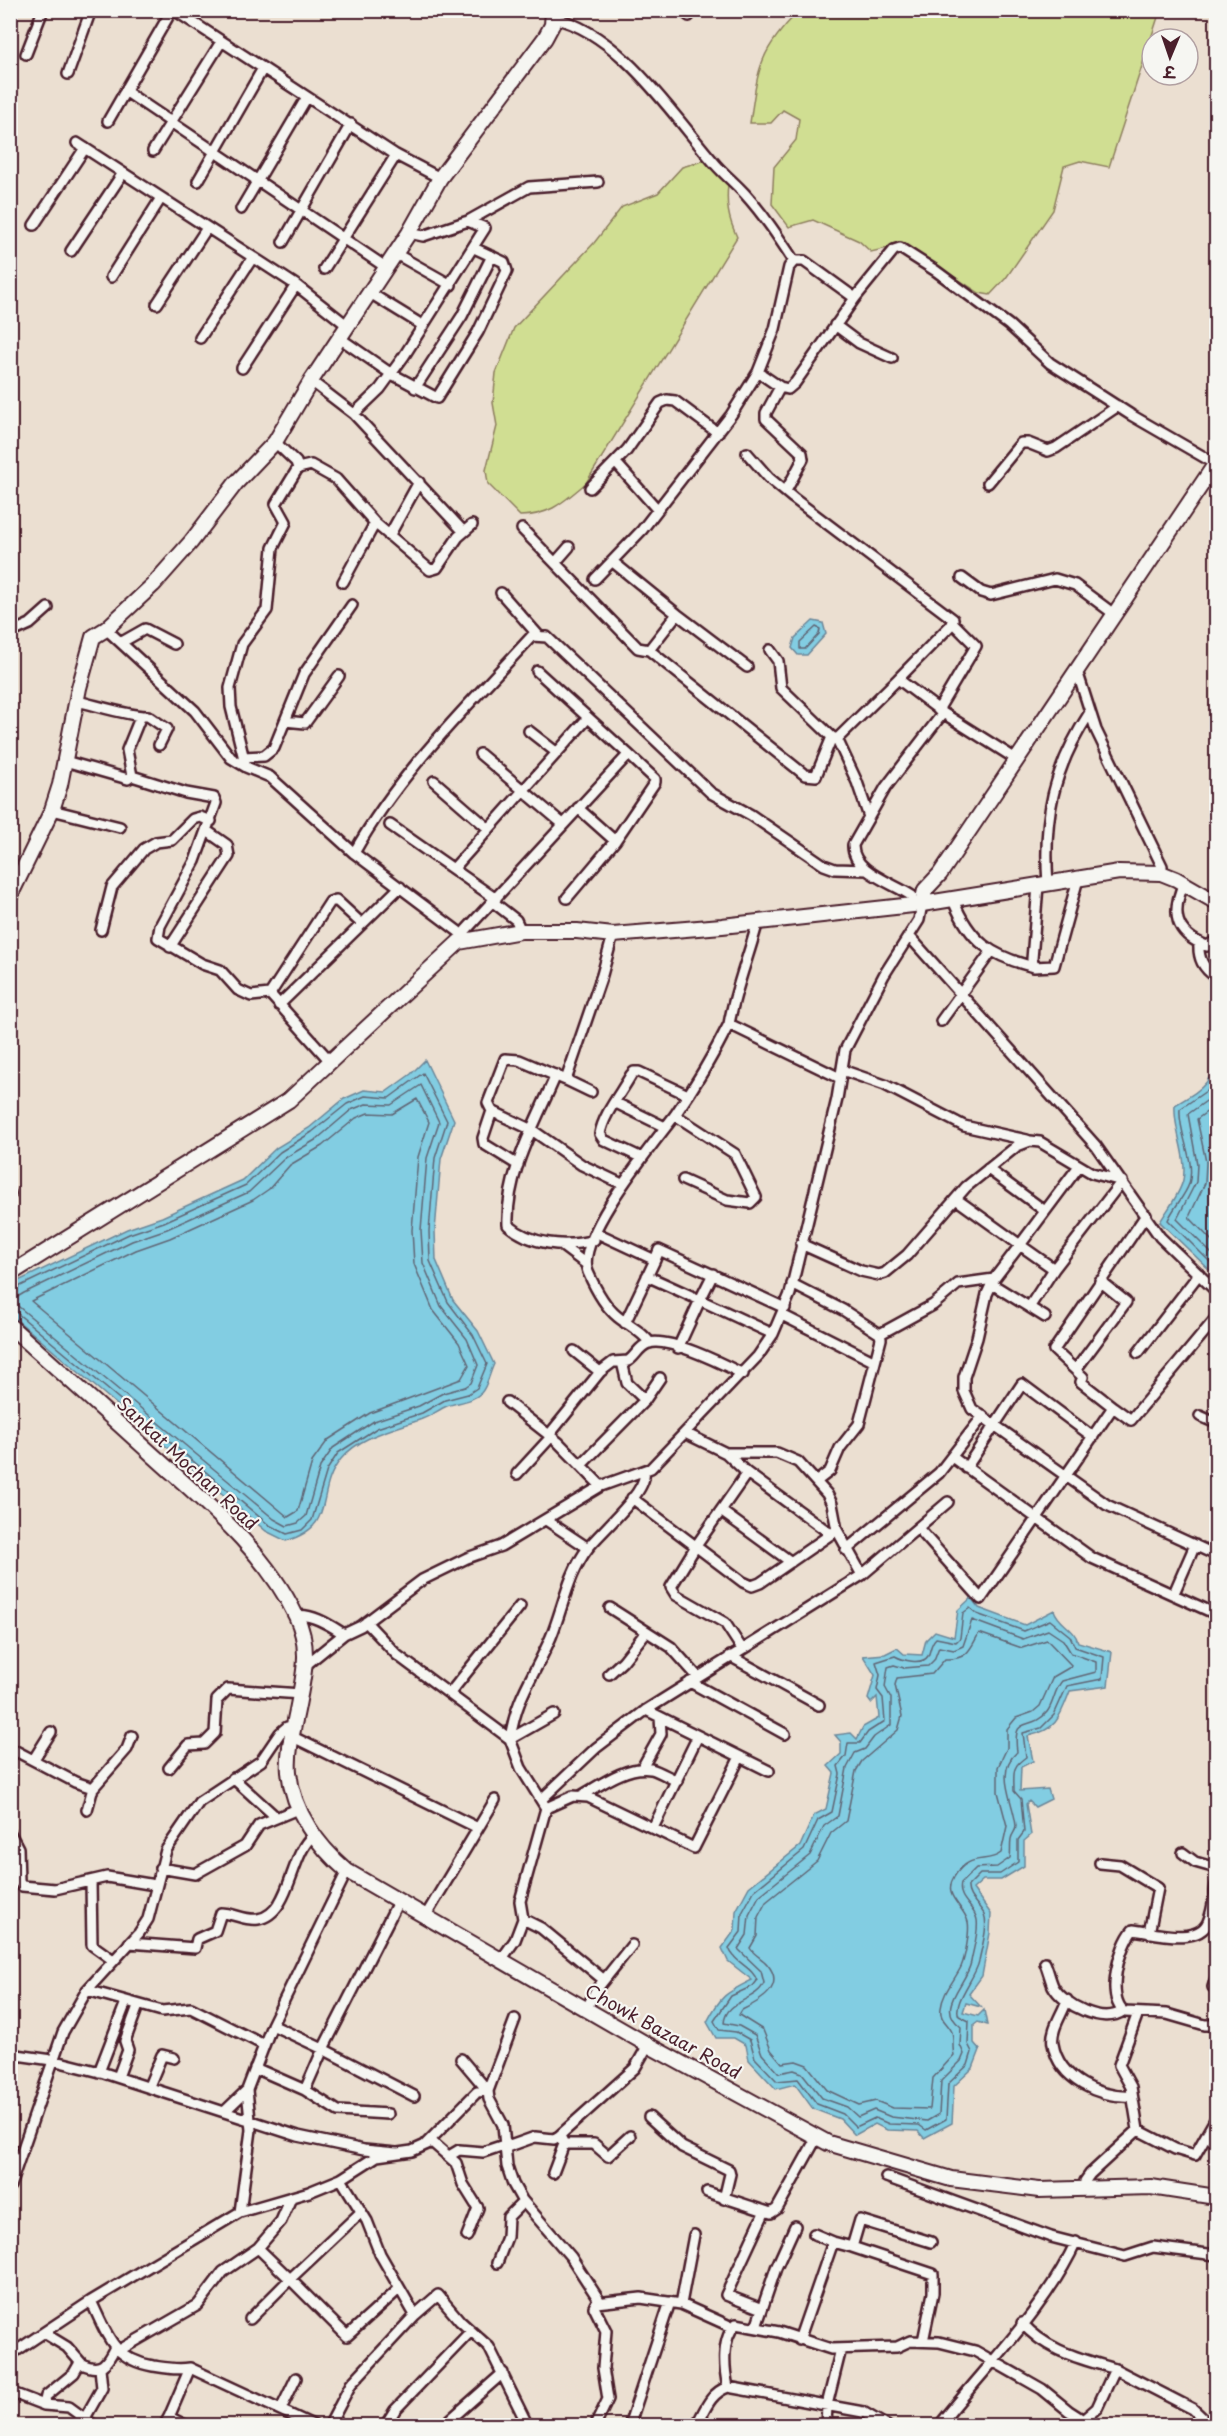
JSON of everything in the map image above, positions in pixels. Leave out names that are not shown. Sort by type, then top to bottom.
[{"type":"main road","points":[[10,896],[52,810],[93,637],[106,629],[178,557],[236,483],[275,442],[311,381],[396,254],[440,178],[545,38],[553,14]]},
{"type":"main road","points":[[914,902],[940,874],[1216,464]]},
{"type":"main road","points":[[11,1273],[289,1100],[461,938],[521,931],[613,935],[758,921],[914,902],[953,900],[1119,872],[1161,873],[1184,883],[1216,902]]},
{"type":"main road","name":"Sankat Mochan Road","points":[[10,1326],[207,1505],[268,1569],[296,1616],[307,1658]]},
{"type":"main road","name":"Chowk Bazaar Road","points":[[307,1658],[293,1732],[289,1772],[300,1808],[320,1847],[347,1871],[398,1902],[648,2045],[828,2143],[951,2179],[1039,2190],[1152,2187],[1216,2197]]},
{"type":"street","points":[[26,54],[43,10]]},
{"type":"street","points":[[68,74],[91,10]]},
{"type":"street","points":[[108,121],[173,10],[396,155],[440,178]]},
{"type":"street","points":[[553,14],[597,36],[646,80],[717,166],[746,196],[794,261]]},
{"type":"street","points":[[153,152],[221,42]]},
{"type":"street","points":[[198,181],[262,70]]},
{"type":"street","points":[[124,91],[387,268]]},
{"type":"street","points":[[241,209],[307,97]]},
{"type":"street","points":[[284,242],[351,124]]},
{"type":"street","points":[[34,225],[81,146],[296,285],[348,326]]},
{"type":"street","points":[[324,269],[396,155]]},
{"type":"street","points":[[71,251],[123,173]]},
{"type":"street","points":[[409,233],[423,236],[468,221],[529,187],[598,182]]},
{"type":"street","points":[[111,277],[161,198]]},
{"type":"street","points":[[354,414],[380,389],[404,356],[474,248],[485,228],[468,221]]},
{"type":"street","points":[[157,304],[207,228]]},
{"type":"street","points":[[340,339],[432,398],[440,396],[478,332],[507,272],[504,262],[474,248]]},
{"type":"street","points":[[758,372],[780,387],[788,388],[795,383],[855,298],[894,250],[900,248],[936,271],[1009,325],[1050,363],[1216,464]]},
{"type":"street","points":[[396,254],[451,285]]},
{"type":"street","points":[[415,388],[462,316],[492,256]]},
{"type":"street","points":[[200,338],[253,258]]},
{"type":"street","points":[[794,261],[804,261],[855,298]]},
{"type":"street","points":[[595,579],[642,530],[656,508],[718,433],[758,372],[775,329],[789,267],[794,261]]},
{"type":"street","points":[[242,368],[296,285]]},
{"type":"street","points":[[370,293],[422,325]]},
{"type":"street","points":[[835,326],[859,343],[892,358]]},
{"type":"street","points":[[311,381],[354,414],[464,532]]},
{"type":"street","points":[[780,387],[766,413],[766,419],[802,453],[803,459],[786,491]]},
{"type":"street","points":[[590,488],[616,463],[660,403],[667,400],[675,401],[718,433]]},
{"type":"street","points":[[988,483],[1021,443],[1048,451],[1056,448],[1118,406]]},
{"type":"street","points":[[275,442],[296,462],[298,468]]},
{"type":"street","points":[[307,1658],[366,1622],[422,1580],[467,1558],[501,1546],[601,1486],[631,1474],[644,1472],[662,1458],[743,1374],[773,1334],[784,1311],[845,1050],[884,975],[919,920],[914,902],[867,870],[853,851],[853,845],[886,787],[941,711],[976,646],[953,623],[953,619],[769,478],[747,453]]},
{"type":"street","points":[[616,463],[656,508]]},
{"type":"street","points":[[244,762],[231,707],[230,688],[242,644],[267,610],[273,548],[286,522],[276,504],[298,468],[311,465],[336,479],[375,524],[430,570],[437,568],[472,525]]},
{"type":"street","points":[[389,536],[419,482]]},
{"type":"street","points":[[344,582],[375,524]]},
{"type":"street","points":[[522,529],[638,648],[649,650],[805,775],[816,776],[835,738],[953,623]]},
{"type":"street","points":[[555,563],[568,547]]},
{"type":"street","points":[[613,562],[747,667]]},
{"type":"street","points":[[962,578],[981,592],[991,595],[1055,579],[1075,585],[1114,614]]},
{"type":"street","points":[[501,593],[538,635]]},
{"type":"street","points":[[244,762],[270,754],[308,667],[352,606]]},
{"type":"street","points":[[10,633],[30,624],[48,608]]},
{"type":"street","points":[[649,650],[677,614]]},
{"type":"street","points":[[106,629],[195,711],[231,758],[244,762],[270,777],[354,853],[400,887],[461,938],[627,753]]},
{"type":"street","points":[[122,642],[145,629],[174,644]]},
{"type":"street","points":[[354,853],[369,826],[400,784],[532,636],[538,635],[547,637],[711,793],[751,815],[824,865],[835,869],[867,870]]},
{"type":"street","points":[[770,650],[778,661],[781,688],[835,738],[857,782],[869,817]]},
{"type":"street","points":[[537,671],[586,719],[655,779],[615,841],[567,898]]},
{"type":"street","points":[[1075,673],[1089,714],[1162,866],[1161,873]]},
{"type":"street","points":[[285,721],[305,723],[339,676]]},
{"type":"street","points":[[898,679],[941,711],[1017,759]]},
{"type":"street","points":[[77,701],[117,709],[140,718],[148,716],[167,729],[159,745]]},
{"type":"street","points":[[1034,966],[1045,848],[1054,784],[1067,751],[1089,714]]},
{"type":"street","points":[[132,776],[127,750],[140,718]]},
{"type":"street","points":[[454,868],[586,719]]},
{"type":"street","points":[[529,731],[556,752]]},
{"type":"street","points":[[480,754],[563,824]]},
{"type":"street","points":[[65,760],[123,778],[132,776],[186,794],[214,798],[216,809],[195,861],[157,932],[160,942],[220,970],[238,990],[251,996],[270,994]]},
{"type":"street","points":[[434,781],[489,829]]},
{"type":"street","points":[[578,808],[615,841]]},
{"type":"street","points":[[52,810],[120,827]]},
{"type":"street","points":[[101,930],[112,887],[144,849],[156,842],[172,840],[193,819],[200,817],[211,821]]},
{"type":"street","points":[[390,825],[454,868],[494,900],[516,920],[521,931]]},
{"type":"street","points":[[170,947],[229,856],[227,844],[207,831]]},
{"type":"street","points":[[953,900],[978,940],[991,952],[1034,966],[1054,966],[1058,960],[1078,879]]},
{"type":"street","points":[[1184,883],[1177,899],[1176,918],[1186,933],[1199,943],[1208,946],[1216,941]]},
{"type":"street","points":[[279,1005],[400,887]]},
{"type":"street","points":[[270,994],[330,902],[336,900],[362,924]]},
{"type":"street","points":[[650,1343],[645,1335],[607,1307],[586,1264],[586,1257],[622,1184],[640,1157],[675,1115],[713,1057],[729,1024],[733,1000],[747,965],[758,921]]},
{"type":"street","points":[[566,1080],[602,975],[613,935]]},
{"type":"street","points":[[909,936],[1088,1137],[1122,1181],[1160,1237],[1216,1291]]},
{"type":"street","points":[[1199,943],[1198,954],[1202,966],[1216,977]]},
{"type":"street","points":[[941,1021],[991,952]]},
{"type":"street","points":[[270,994],[330,1061]]},
{"type":"street","points":[[729,1024],[841,1074],[885,1085],[964,1126],[1040,1142],[1079,1166],[1122,1181]]},
{"type":"street","points":[[591,1092],[519,1060],[505,1059],[488,1103],[492,1111],[532,1130],[582,1165],[622,1184]]},
{"type":"street","points":[[640,1157],[601,1138],[602,1123],[634,1072],[688,1095]]},
{"type":"street","points":[[556,1075],[518,1165],[508,1211],[508,1224],[526,1236],[560,1244],[575,1245],[595,1236],[655,1260]]},
{"type":"street","points":[[616,1103],[665,1127]]},
{"type":"street","points":[[492,1111],[483,1138],[484,1143],[518,1165]]},
{"type":"street","points":[[675,1115],[735,1154],[756,1197],[750,1203],[734,1203],[683,1180]]},
{"type":"street","points":[[801,1244],[861,1271],[879,1275],[895,1267],[956,1199],[988,1169],[1017,1146],[1030,1141]]},
{"type":"street","points":[[1079,1166],[993,1281],[964,1377],[964,1391],[972,1409],[1107,1505],[1216,1555]]},
{"type":"street","points":[[988,1169],[1045,1211]]},
{"type":"street","points":[[1030,1306],[1054,1269],[1122,1181]]},
{"type":"street","points":[[956,1199],[1054,1269]]},
{"type":"street","points":[[1146,1215],[1054,1350],[1077,1368],[1083,1377],[1082,1382],[1131,1420],[1216,1318]]},
{"type":"street","points":[[560,1244],[586,1264]]},
{"type":"street","points":[[626,1323],[659,1250],[713,1274],[875,1362]]},
{"type":"street","points":[[678,1348],[713,1274]]},
{"type":"street","points":[[1138,1353],[1199,1274]]},
{"type":"street","points":[[647,1276],[773,1334]]},
{"type":"street","points":[[880,1334],[933,1305],[958,1284],[993,1281],[1045,1317]]},
{"type":"street","points":[[1077,1368],[1126,1302],[1100,1281]]},
{"type":"street","points":[[792,1284],[843,1310],[880,1334]]},
{"type":"street","points":[[817,1481],[830,1471],[840,1448],[859,1424],[880,1334]]},
{"type":"street","points":[[517,1474],[600,1372],[613,1362],[628,1361],[640,1348],[650,1343],[705,1355],[743,1374]]},
{"type":"street","points":[[574,1351],[600,1372]]},
{"type":"street","points":[[622,1362],[627,1383],[645,1400]]},
{"type":"street","points":[[582,1464],[645,1400],[660,1378]]},
{"type":"street","points":[[966,1468],[993,1424],[1022,1384],[1093,1437]]},
{"type":"street","points":[[507,1402],[582,1464],[601,1486]]},
{"type":"street","points":[[918,1528],[981,1599],[1113,1407]]},
{"type":"street","points":[[846,1550],[939,1473],[982,1416]]},
{"type":"street","points":[[1200,1416],[1216,1423]]},
{"type":"street","points":[[685,1433],[726,1453],[747,1473],[834,1532],[862,1575]]},
{"type":"street","points":[[726,1453],[767,1452],[786,1455],[798,1462],[817,1481],[832,1504],[834,1532]]},
{"type":"street","points":[[952,1457],[1092,1558],[1174,1593],[1216,1614]]},
{"type":"street","points":[[544,1804],[521,1768],[510,1739],[514,1713],[522,1692],[550,1638],[567,1589],[588,1548],[611,1525],[643,1484],[644,1472]]},
{"type":"street","points":[[742,1649],[725,1623],[673,1593],[671,1587],[696,1546],[747,1473]]},
{"type":"street","points":[[632,1497],[743,1582],[752,1586],[760,1583],[834,1532]]},
{"type":"street","points":[[501,1960],[515,1940],[523,1920],[520,1901],[544,1804],[596,1748],[646,1710],[862,1575],[948,1502]]},
{"type":"street","points":[[721,1511],[791,1562]]},
{"type":"street","points":[[546,1520],[588,1548]]},
{"type":"street","points":[[1174,1593],[1194,1545]]},
{"type":"street","points":[[450,1693],[520,1606]]},
{"type":"street","points":[[610,1608],[671,1647],[694,1679],[785,1734]]},
{"type":"street","points":[[296,1616],[302,1615],[324,1622],[344,1634]]},
{"type":"street","points":[[366,1622],[397,1655],[510,1739]]},
{"type":"street","points":[[609,1674],[623,1661],[646,1632]]},
{"type":"street","points":[[730,1656],[819,1705]]},
{"type":"street","points":[[169,1768],[188,1746],[204,1744],[215,1733],[217,1700],[228,1689],[277,1690],[301,1694]]},
{"type":"street","points":[[646,1710],[769,1771]]},
{"type":"street","points":[[510,1739],[554,1714]]},
{"type":"street","points":[[642,1768],[661,1734],[660,1717]]},
{"type":"street","points":[[10,2186],[52,2060],[74,2010],[87,1990],[148,1919],[155,1885],[166,1850],[199,1802],[261,1761],[280,1733],[287,1727],[478,1828]]},
{"type":"street","points":[[34,1759],[51,1732]]},
{"type":"street","points":[[87,1809],[93,1788],[120,1759],[132,1736]]},
{"type":"street","points":[[654,1828],[698,1736]]},
{"type":"street","points":[[10,1748],[75,1782],[93,1788]]},
{"type":"street","points":[[581,1796],[594,1799],[694,1848],[740,1757]]},
{"type":"street","points":[[544,1804],[581,1796],[622,1774],[642,1768],[653,1770],[677,1781]]},
{"type":"street","points":[[233,1778],[276,1817]]},
{"type":"street","points":[[425,1917],[495,1800]]},
{"type":"street","points":[[160,1868],[195,1874],[245,1846],[259,1825],[300,1808]]},
{"type":"street","points":[[10,1833],[18,1848],[19,1882],[22,1886],[55,1889],[106,1877],[155,1885]]},
{"type":"street","points":[[129,1943],[195,1948],[198,1939],[215,1931],[221,1913],[249,1919],[265,1917],[281,1900],[304,1849],[313,1836]]},
{"type":"street","points":[[1183,1853],[1195,1862],[1216,1868]]},
{"type":"street","points":[[1100,1863],[1120,1865],[1158,1888],[1149,1933]]},
{"type":"street","points":[[240,2212],[249,2121],[247,2090],[272,2025],[347,1871]]},
{"type":"street","points":[[91,1882],[92,1945],[113,1960]]},
{"type":"street","points":[[1216,1886],[1206,1926],[1199,1932],[1180,1936],[1133,1930],[1125,1943],[1116,1975],[1116,2002],[1123,2011],[1130,2014],[1167,2014],[1205,2025],[1216,2025]]},
{"type":"street","points":[[305,2090],[323,2049],[398,1902]]},
{"type":"street","points":[[523,1920],[541,1928],[604,1980]]},
{"type":"street","points":[[1206,1926],[1216,1929]]},
{"type":"street","points":[[586,2010],[604,1980],[632,1945]]},
{"type":"street","points":[[1045,1964],[1053,1986],[1067,2000],[1092,2013],[1108,2016],[1123,2011]]},
{"type":"street","points":[[87,1990],[162,2011],[191,2008],[264,2045]]},
{"type":"street","points":[[1067,2000],[1053,2035],[1053,2044],[1062,2066],[1086,2087],[1103,2093],[1132,2096]]},
{"type":"street","points":[[99,2072],[126,2002]]},
{"type":"street","points":[[118,2077],[128,2050],[125,2041],[138,2006]]},
{"type":"street","points":[[1138,2013],[1119,2065],[1131,2087],[1138,2130]]},
{"type":"street","points":[[515,2019],[488,2091],[489,2099],[503,2125],[507,2146],[507,2166],[513,2184],[523,2202],[570,2257],[599,2300]]},
{"type":"street","points":[[272,2025],[414,2096]]},
{"type":"street","points":[[553,2173],[562,2140],[635,2068],[648,2045]]},
{"type":"street","points":[[10,2054],[52,2060],[118,2077],[249,2121],[331,2144],[396,2153]]},
{"type":"street","points":[[149,2086],[162,2055],[174,2058]]},
{"type":"street","points":[[461,2059],[488,2091]]},
{"type":"street","points":[[255,2068],[305,2090],[338,2111],[388,2114]]},
{"type":"street","points":[[224,2112],[247,2090]]},
{"type":"street","points":[[424,2146],[477,2092],[488,2091]]},
{"type":"street","points":[[649,2117],[682,2147],[729,2170],[724,2199]]},
{"type":"street","points":[[1138,2130],[1175,2150],[1195,2155],[1216,2118]]},
{"type":"street","points":[[1085,2189],[1085,2181],[1090,2174],[1138,2130]]},
{"type":"street","points":[[449,2156],[459,2150],[483,2152],[535,2137],[594,2144],[608,2156],[630,2136]]},
{"type":"street","points":[[707,2192],[764,2213],[777,2209],[817,2137]]},
{"type":"street","points":[[10,2355],[91,2301],[240,2212],[291,2198],[341,2179],[377,2156],[424,2146],[432,2142],[449,2156],[456,2163],[463,2184],[477,2208],[467,2236]]},
{"type":"street","points":[[886,2177],[1023,2228],[1125,2256],[1153,2247],[1216,2255]]},
{"type":"street","points":[[341,2179],[367,2221],[380,2254],[415,2315]]},
{"type":"street","points":[[44,2333],[67,2347],[82,2364],[94,2369],[100,2368],[116,2349],[198,2304],[223,2272],[258,2248],[281,2221],[291,2198]]},
{"type":"street","points":[[497,2264],[507,2237],[508,2217],[523,2202]]},
{"type":"street","points":[[250,2319],[360,2212]]},
{"type":"street","points":[[762,2309],[726,2295],[764,2213]]},
{"type":"street","points":[[852,2247],[860,2220],[931,2242]]},
{"type":"street","points":[[756,2327],[776,2268],[795,2226]]},
{"type":"street","points":[[814,2234],[933,2274],[933,2294],[923,2341]]},
{"type":"street","points":[[681,2304],[694,2235]]},
{"type":"street","points":[[799,2340],[833,2242]]},
{"type":"street","points":[[939,2426],[1023,2323],[1063,2269],[1076,2242]]},
{"type":"street","points":[[258,2248],[347,2336],[399,2289]]},
{"type":"street","points":[[329,2426],[351,2384],[415,2315],[438,2295],[489,2348],[528,2426]]},
{"type":"street","points":[[599,2300],[641,2298],[681,2304],[732,2327]]},
{"type":"street","points":[[595,2426],[608,2399],[603,2368],[606,2331],[594,2307],[599,2300]]},
{"type":"street","points":[[91,2301],[116,2349],[143,2364],[177,2371],[190,2368],[315,2426]]},
{"type":"street","points":[[629,2426],[670,2302]]},
{"type":"street","points":[[1023,2323],[1034,2336],[1061,2353],[1115,2369],[1193,2409],[1211,2426]]},
{"type":"street","points":[[728,2387],[725,2352],[732,2327],[736,2324],[841,2349],[864,2346],[897,2347],[910,2341],[966,2348],[993,2360],[1041,2388],[1081,2422],[1096,2408],[1115,2369]]},
{"type":"street","points":[[386,2426],[401,2403],[471,2331]]},
{"type":"street","points":[[826,2426],[827,2405],[841,2349]]},
{"type":"street","points":[[44,2405],[46,2396],[82,2364]]},
{"type":"street","points":[[85,2418],[102,2388],[100,2368]]},
{"type":"street","points":[[187,2426],[166,2421],[190,2368]]},
{"type":"street","points":[[443,2426],[502,2373]]},
{"type":"street","points":[[281,2409],[296,2378]]},
{"type":"street","points":[[696,2426],[709,2401],[718,2390],[728,2387],[863,2412],[887,2426]]},
{"type":"street","points":[[10,2392],[44,2405],[69,2407],[95,2426]]},
{"type":"green space","points":[[799,11],[1160,11],[1155,27],[1140,27],[1140,72],[1109,167],[1080,161],[1064,166],[1053,210],[1006,278],[990,295],[979,293],[904,244],[871,252],[859,241],[813,220],[789,227],[772,204],[774,167],[796,140],[799,119],[783,110],[771,123],[750,123],[762,61],[786,25]]},
{"type":"green space","points":[[706,160],[728,184],[728,211],[737,237],[586,483],[563,502],[548,510],[520,516],[488,484],[486,470],[497,426],[493,403],[496,373],[514,328],[594,243],[622,207],[658,193],[682,167]]},
{"type":"water","points":[[813,621],[823,623],[826,634],[807,655],[798,655],[792,648],[795,638]]},
{"type":"water","points":[[1216,1048],[1216,1276],[1160,1222],[1183,1180],[1184,1162],[1176,1124],[1175,1105],[1205,1084],[1213,1069]]},
{"type":"water","points":[[425,1060],[454,1120],[441,1159],[435,1231],[436,1260],[453,1300],[478,1331],[494,1364],[485,1387],[477,1396],[447,1406],[425,1418],[368,1438],[349,1451],[333,1472],[323,1507],[313,1526],[286,1541],[266,1531],[11,1315],[11,1288],[14,1283],[127,1229],[162,1217],[243,1180],[276,1148],[309,1128],[344,1099],[364,1090],[386,1092],[411,1074]]},
{"type":"water","points":[[971,1598],[979,1608],[1025,1625],[1054,1610],[1078,1642],[1112,1652],[1108,1686],[1070,1691],[1056,1721],[1045,1730],[1028,1736],[1033,1761],[1021,1767],[1020,1791],[1048,1789],[1051,1799],[1035,1807],[1029,1801],[1026,1804],[1031,1835],[1024,1841],[1024,1866],[1001,1880],[983,1880],[973,1889],[991,1914],[990,1933],[982,1976],[969,1994],[981,2007],[966,2003],[963,2012],[978,2016],[984,2010],[987,2025],[978,2022],[974,2025],[974,2043],[980,2050],[973,2068],[954,2086],[952,2123],[924,2138],[918,2131],[887,2130],[875,2124],[855,2135],[840,2119],[813,2109],[795,2084],[776,2089],[749,2060],[746,2045],[734,2038],[716,2038],[707,2022],[716,2006],[730,1992],[752,1980],[728,1961],[722,1948],[735,1930],[736,1911],[749,1887],[800,1846],[814,1815],[826,1809],[834,1773],[828,1766],[841,1754],[841,1742],[835,1735],[851,1733],[857,1739],[863,1727],[879,1718],[877,1697],[871,1703],[868,1699],[875,1675],[863,1656],[885,1654],[897,1648],[904,1654],[922,1655],[926,1640],[935,1631],[954,1637],[958,1610]]}]
